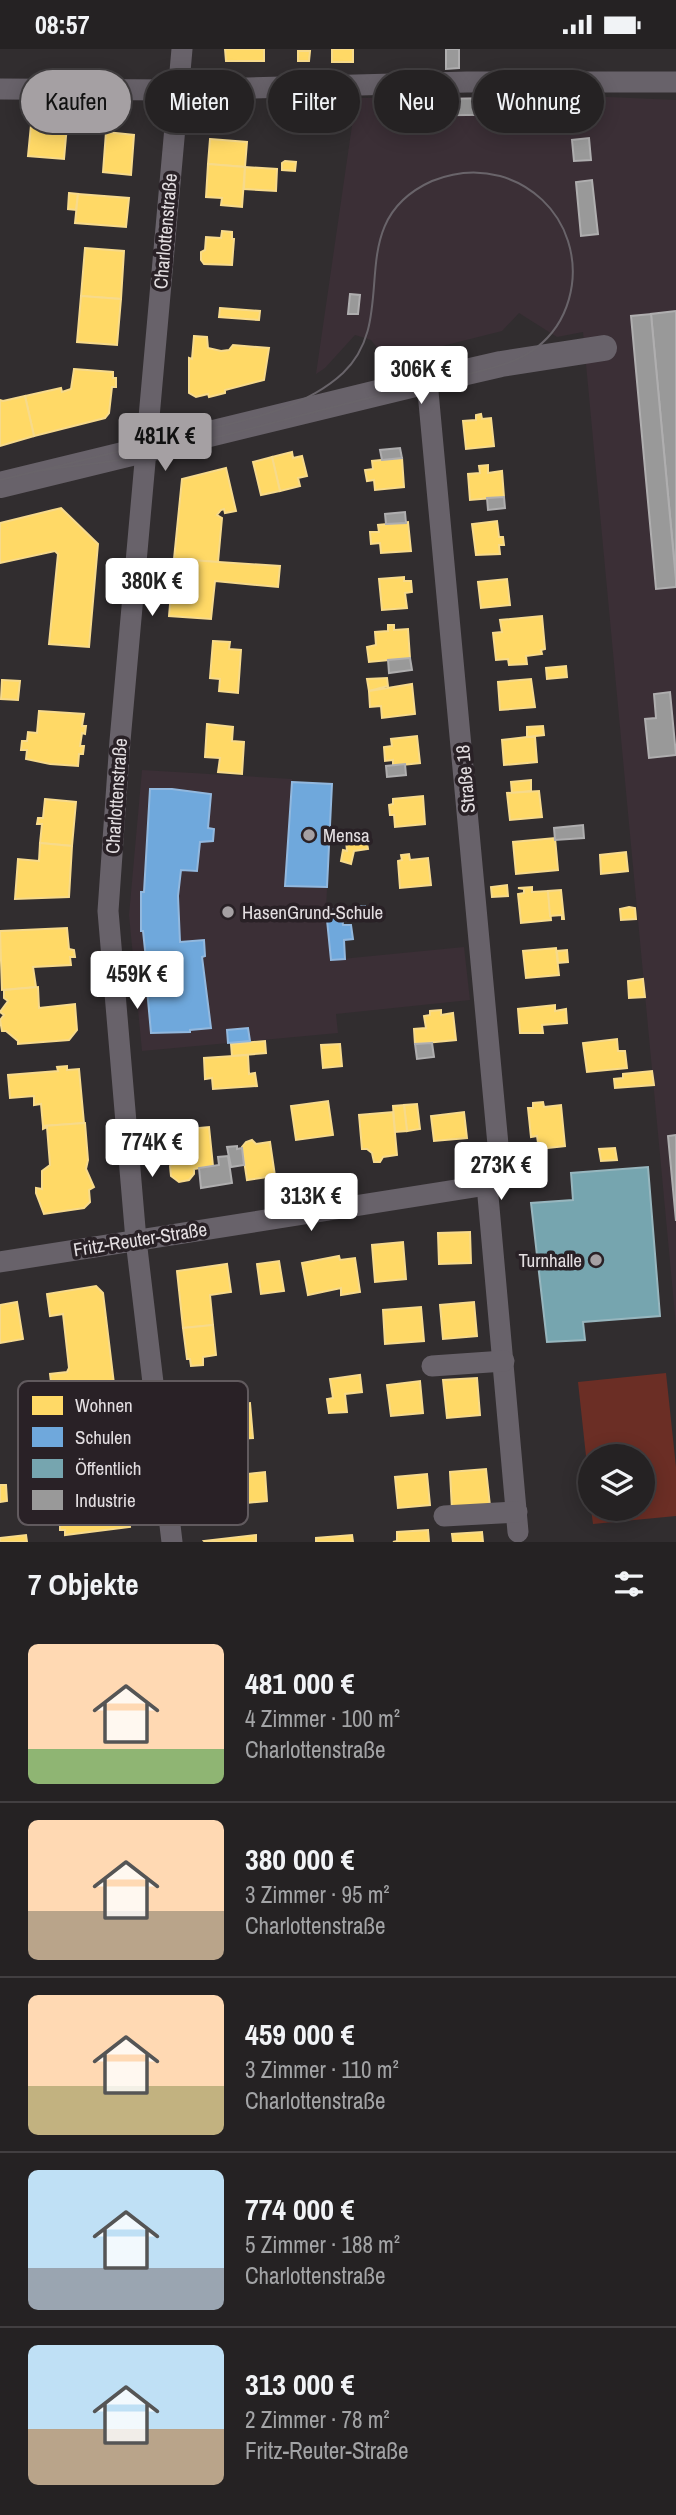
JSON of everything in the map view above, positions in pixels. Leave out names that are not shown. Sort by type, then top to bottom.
[{"type":"street","name":"Charlottenstraße","points":[[179,70],[182,49]]},
{"type":"street","points":[[254,88],[467,82],[676,82]]},
{"type":"street","points":[[0,89],[145,90]]},
{"type":"street","name":"Charlottenstraße","points":[[153,1381],[136,1240],[108,911],[120,741],[173,133]]},
{"type":"street","points":[[0,485],[427,381],[498,365],[604,348]]},
{"type":"street","name":"Straße 18","points":[[427,381],[494,1181]]},
{"type":"street","points":[[444,1516],[517,1522],[504,1361],[494,1181]]},
{"type":"street","name":"Fritz-Reuter-Straße","points":[[0,1262],[494,1181]]},
{"type":"street","points":[[432,1366],[504,1361]]},
{"type":"shaded area","points":[[459,97],[473,97],[473,133],[604,133],[604,97],[676,100],[676,1326],[583,332],[557,337],[519,313],[502,331],[387,360],[371,340],[355,335],[325,368],[316,374],[351,133],[360,133],[360,98],[374,98],[374,133],[459,133]]},
{"type":"shaded area","name":"HasenGrund-Schule","points":[[142,770],[332,784],[326,910],[331,960],[464,947],[470,1000],[336,1014],[338,1033],[142,1051],[129,915]]},
{"type":"shaded area","points":[[666,1373],[676,1467],[676,1516],[655,1518],[655,1444],[585,1444],[578,1382]]},
{"type":"shaded area","points":[[593,1521],[624,1521],[593,1524]]},
{"type":"building: Wohnen","points":[[225,49],[264,49],[264,61],[226,61]]},
{"type":"building: Wohnen","points":[[332,49],[353,49],[353,62],[332,62]]},
{"type":"building: Wohnen","points":[[298,51],[310,51],[309,61],[298,61]]},
{"type":"building: Wohnen","points":[[30,133],[66,133],[64,159],[28,156]]},
{"type":"building: Wohnen","points":[[106,133],[134,135],[131,175],[103,172]]},
{"type":"building: Wohnen","points":[[210,139],[247,142],[245,167],[208,164]]},
{"type":"building: Wohnen","points":[[296,162],[295,171],[282,170],[282,163]]},
{"type":"building: Wohnen","points":[[208,164],[245,167],[242,207],[221,205],[222,198],[206,197]]},
{"type":"building: Wohnen","points":[[245,167],[277,169],[276,191],[244,189]]},
{"type":"building: Wohnen","points":[[69,193],[78,194],[76,210],[68,209]]},
{"type":"building: Wohnen","points":[[78,194],[129,198],[126,227],[75,223]]},
{"type":"building: Wohnen","points":[[222,231],[232,232],[232,265],[204,264],[201,252],[205,250],[206,237],[221,238]]},
{"type":"building: Wohnen","points":[[85,248],[124,251],[121,299],[81,296]]},
{"type":"building: Wohnen","points":[[81,296],[121,299],[117,345],[77,342]]},
{"type":"building: Wohnen","points":[[220,308],[260,311],[259,320],[219,317]]},
{"type":"building: Wohnen","points":[[194,336],[207,337],[208,348],[221,351],[229,350],[233,345],[269,348],[264,380],[209,397],[208,394],[196,397],[189,393],[189,358],[192,359]]},
{"type":"building: Wohnen","points":[[74,369],[113,372],[116,387],[112,387],[109,413],[105,418],[34,436],[25,396],[61,388],[62,392],[71,389]]},
{"type":"building: Wohnen","points":[[25,396],[34,436],[0,446],[0,400]]},
{"type":"building: Wohnen","points":[[481,414],[482,419],[491,418],[494,446],[466,449],[463,421],[476,420],[476,415]]},
{"type":"building: Wohnen","points":[[292,452],[293,458],[302,456],[307,476],[298,478],[300,486],[280,491],[272,457]]},
{"type":"building: Wohnen","points":[[272,457],[280,491],[261,495],[253,462]]},
{"type":"building: Wohnen","points":[[402,458],[404,487],[375,490],[374,480],[367,481],[365,470],[373,469],[372,461]]},
{"type":"building: Wohnen","points":[[488,465],[488,473],[502,471],[504,497],[470,500],[468,474],[480,473],[479,466]]},
{"type":"building: Wohnen","points":[[226,468],[236,511],[225,513],[224,509],[217,515],[222,518],[218,562],[174,559],[182,479]]},
{"type":"building: Wohnen","points":[[61,508],[98,544],[89,647],[49,644],[58,554],[55,551],[0,563],[0,523]]},
{"type":"building: Wohnen","points":[[497,521],[499,537],[503,537],[504,545],[499,545],[500,554],[476,555],[472,524]]},
{"type":"building: Wohnen","points":[[408,522],[411,551],[381,553],[380,543],[371,544],[370,532],[379,532],[378,525]]},
{"type":"building: Wohnen","points":[[174,559],[280,566],[278,587],[215,581],[211,619],[169,616]]},
{"type":"building: Wohnen","points":[[404,577],[404,581],[411,581],[412,592],[405,593],[407,608],[382,610],[379,579]]},
{"type":"building: Wohnen","points":[[507,579],[510,605],[481,608],[478,582]]},
{"type":"building: Wohnen","points":[[542,616],[545,649],[541,650],[542,654],[526,656],[527,664],[509,665],[508,659],[496,660],[493,633],[502,632],[500,620]]},
{"type":"building: Wohnen","points":[[388,625],[394,625],[394,630],[408,629],[410,658],[369,662],[367,647],[376,645],[375,632],[388,631]]},
{"type":"building: Wohnen","points":[[213,641],[230,642],[229,649],[241,650],[238,693],[219,691],[220,679],[210,678]]},
{"type":"building: Wohnen","points":[[566,666],[567,677],[547,679],[546,668]]},
{"type":"building: Wohnen","points":[[387,678],[388,686],[369,691],[367,679]]},
{"type":"building: Wohnen","points":[[531,679],[535,707],[500,710],[498,682]]},
{"type":"building: Wohnen","points":[[2,680],[20,681],[18,700],[1,699]]},
{"type":"building: Wohnen","points":[[412,684],[415,714],[382,718],[381,706],[370,707],[369,691]]},
{"type":"building: Wohnen","points":[[39,711],[84,714],[82,726],[86,726],[85,734],[82,733],[80,746],[84,746],[83,754],[79,754],[78,766],[26,759],[27,750],[21,750],[22,741],[27,741],[28,732],[37,733]]},
{"type":"building: Wohnen","points":[[207,724],[233,727],[232,741],[244,742],[242,774],[218,772],[220,758],[205,757]]},
{"type":"building: Wohnen","points":[[543,726],[544,735],[527,737],[527,727]]},
{"type":"building: Wohnen","points":[[417,736],[420,763],[393,766],[393,760],[385,761],[384,747],[392,746],[391,739]]},
{"type":"building: Wohnen","points":[[535,737],[537,762],[504,765],[502,740]]},
{"type":"building: Wohnen","points":[[531,780],[531,791],[512,793],[511,782]]},
{"type":"building: Wohnen","points":[[539,791],[542,817],[510,820],[507,793]]},
{"type":"building: Wohnen","points":[[423,796],[425,824],[395,827],[394,815],[390,815],[389,805],[393,804],[393,799]]},
{"type":"building: Wohnen","points":[[45,799],[76,802],[72,846],[40,843],[42,824],[37,824],[38,818],[43,818]]},
{"type":"building: Wohnen","points":[[366,838],[368,849],[354,851],[351,864],[341,861],[343,850],[347,851],[346,841]]},
{"type":"building: Wohnen","points":[[555,838],[558,870],[516,874],[513,842]]},
{"type":"building: Wohnen","points":[[40,843],[72,846],[69,897],[15,899],[18,859],[39,861]]},
{"type":"building: Wohnen","points":[[626,852],[628,871],[601,874],[600,855]]},
{"type":"building: Wohnen","points":[[409,854],[410,860],[428,858],[431,885],[400,888],[398,861],[402,860],[401,855]]},
{"type":"building: Wohnen","points":[[507,885],[508,896],[492,897],[491,887]]},
{"type":"building: Wohnen","points":[[532,887],[532,892],[548,891],[551,920],[521,923],[518,894],[524,893],[524,889],[518,888]]},
{"type":"building: Wohnen","points":[[561,890],[564,919],[562,915],[550,916],[548,891]]},
{"type":"building: Wohnen","points":[[635,908],[636,919],[621,920],[620,909]]},
{"type":"building: Wohnen","points":[[67,928],[69,949],[74,950],[75,957],[70,957],[71,965],[33,967],[36,987],[2,990],[0,931]]},
{"type":"building: Wohnen","points":[[556,948],[559,975],[526,978],[523,951]]},
{"type":"building: Wohnen","points":[[567,950],[568,962],[558,963],[557,951]]},
{"type":"building: Wohnen","points":[[643,979],[645,997],[629,998],[628,981]]},
{"type":"building: Wohnen","points":[[38,987],[39,1008],[75,1004],[77,1030],[69,1040],[18,1044],[6,1031],[2,1031],[0,1020],[4,1015],[0,1012],[8,1001],[4,998],[4,990]]},
{"type":"building: Wohnen","points":[[555,1005],[555,1011],[566,1009],[567,1023],[542,1025],[543,1033],[520,1033],[518,1009]]},
{"type":"building: Wohnen","points":[[441,1010],[441,1015],[453,1013],[456,1040],[415,1044],[414,1029],[426,1028],[424,1016],[430,1015],[430,1011]]},
{"type":"building: Wohnen","points":[[617,1039],[618,1051],[625,1051],[627,1068],[587,1072],[583,1043]]},
{"type":"building: Wohnen","points":[[265,1041],[266,1053],[232,1056],[231,1044]]},
{"type":"building: Wohnen","points":[[340,1044],[342,1066],[323,1068],[321,1045]]},
{"type":"building: Wohnen","points":[[248,1055],[249,1074],[255,1073],[257,1086],[213,1089],[212,1078],[205,1079],[204,1058]]},
{"type":"building: Wohnen","points":[[67,1066],[67,1070],[79,1069],[84,1123],[43,1126],[41,1104],[34,1105],[34,1096],[10,1098],[8,1075],[58,1071],[57,1067]]},
{"type":"building: Wohnen","points":[[652,1071],[654,1085],[615,1088],[614,1079],[623,1078],[623,1074]]},
{"type":"building: Wohnen","points":[[328,1101],[333,1135],[296,1140],[291,1106]]},
{"type":"building: Wohnen","points":[[543,1102],[544,1107],[561,1105],[565,1146],[539,1149],[537,1136],[531,1137],[528,1108],[533,1108],[533,1103]]},
{"type":"building: Wohnen","points":[[417,1104],[420,1129],[407,1131],[404,1105]]},
{"type":"building: Wohnen","points":[[404,1105],[407,1131],[395,1132],[393,1106]]},
{"type":"building: Wohnen","points":[[393,1112],[397,1155],[383,1157],[380,1162],[374,1162],[372,1153],[362,1149],[359,1115]]},
{"type":"building: Wohnen","points":[[464,1112],[467,1138],[434,1141],[431,1116]]},
{"type":"building: Wohnen","points":[[85,1123],[88,1160],[86,1169],[94,1187],[89,1190],[90,1202],[84,1208],[44,1214],[36,1193],[36,1188],[42,1189],[42,1171],[50,1165],[47,1127],[43,1129],[43,1126]]},
{"type":"building: Wohnen","points":[[209,1127],[213,1166],[194,1169],[189,1180],[179,1182],[171,1176],[170,1166],[177,1158],[181,1158],[178,1130]]},
{"type":"building: Wohnen","points":[[252,1140],[256,1144],[270,1142],[275,1176],[247,1180],[242,1147]]},
{"type":"building: Wohnen","points":[[615,1148],[617,1160],[601,1161],[599,1149]]},
{"type":"building: Wohnen","points":[[470,1232],[471,1263],[439,1264],[438,1233]]},
{"type":"building: Wohnen","points":[[403,1242],[406,1279],[375,1282],[372,1245]]},
{"type":"building: Wohnen","points":[[339,1256],[340,1260],[355,1258],[360,1292],[341,1295],[341,1288],[308,1295],[302,1263]]},
{"type":"building: Wohnen","points":[[279,1261],[284,1291],[261,1294],[257,1264]]},
{"type":"building: Wohnen","points":[[227,1264],[231,1292],[210,1295],[213,1325],[183,1328],[177,1271]]},
{"type":"building: Wohnen","points":[[96,1286],[103,1293],[114,1381],[51,1381],[50,1374],[67,1372],[69,1368],[63,1314],[50,1316],[47,1294]]},
{"type":"building: Wohnen","points":[[17,1302],[23,1339],[0,1343],[0,1305]]},
{"type":"building: Wohnen","points":[[474,1302],[477,1336],[443,1339],[440,1305]]},
{"type":"building: Wohnen","points":[[421,1307],[424,1341],[385,1344],[383,1310]]},
{"type":"building: Wohnen","points":[[213,1325],[216,1355],[203,1357],[203,1365],[191,1366],[190,1359],[187,1359],[183,1328]]},
{"type":"building: Wohnen","points":[[360,1375],[362,1392],[345,1394],[347,1412],[329,1413],[327,1399],[333,1398],[330,1379]]},
{"type":"building: Wohnen","points":[[477,1378],[480,1415],[447,1418],[443,1380]]},
{"type":"building: Wohnen","points":[[420,1381],[423,1413],[391,1416],[387,1385]]},
{"type":"building: Wohnen","points":[[250,1403],[253,1438],[248,1438]]},
{"type":"building: Wohnen","points":[[486,1469],[490,1506],[452,1510],[450,1472]]},
{"type":"building: Wohnen","points":[[265,1472],[267,1501],[248,1503],[248,1474]]},
{"type":"building: Wohnen","points":[[427,1474],[430,1505],[398,1508],[395,1477]]},
{"type":"building: Wohnen","points":[[0,1485],[6,1485],[7,1501],[0,1502]]},
{"type":"building: Wohnen","points":[[60,1525],[130,1527],[65,1535],[65,1530],[60,1530]]},
{"type":"building: Wohnen","points":[[428,1530],[429,1542],[393,1542],[397,1541],[397,1532]]},
{"type":"building: Wohnen","points":[[482,1532],[483,1542],[453,1542],[452,1534]]},
{"type":"building: Wohnen","points":[[26,1535],[27,1542],[0,1542],[0,1538]]},
{"type":"building: Wohnen","points":[[256,1535],[256,1542],[204,1541]]},
{"type":"building: Wohnen","points":[[352,1535],[353,1542],[316,1542],[316,1538]]},
{"type":"building: Schulen","name":"Mensa","points":[[292,782],[332,784],[327,887],[285,886]]},
{"type":"building: Schulen","points":[[150,789],[211,794],[208,828],[214,829],[213,841],[200,842],[197,871],[181,870],[178,896],[180,942],[204,940],[205,956],[202,957],[211,1028],[190,1032],[151,1033],[149,988],[141,931],[141,892],[144,892]]},
{"type":"building: Schulen","points":[[365,906],[366,915],[342,917],[343,925],[351,925],[353,939],[344,940],[345,959],[331,960],[326,910]]},
{"type":"building: Schulen","points":[[248,1028],[250,1041],[228,1043],[227,1030]]},
{"type":"building: Öffentlich","name":"Turnhalle","points":[[648,1167],[660,1316],[583,1322],[585,1340],[547,1342],[531,1203],[573,1200],[571,1173]]},
{"type":"building: Industrie","points":[[446,49],[459,49],[459,68],[446,69]]},
{"type":"building: Industrie","points":[[473,98],[473,115],[459,115],[459,99]]},
{"type":"building: Industrie","points":[[589,138],[591,160],[574,161],[572,140]]},
{"type":"building: Industrie","points":[[592,180],[598,234],[581,236],[576,182]]},
{"type":"building: Industrie","points":[[350,294],[360,295],[358,314],[348,314]]},
{"type":"building: Industrie","points":[[676,311],[676,580],[651,314]]},
{"type":"building: Industrie","points":[[651,314],[676,580],[676,587],[656,589],[631,316]]},
{"type":"building: Industrie","points":[[400,448],[402,458],[382,460],[380,450]]},
{"type":"building: Industrie","points":[[504,497],[505,508],[488,510],[487,498]]},
{"type":"building: Industrie","points":[[405,512],[406,523],[386,524],[385,514]]},
{"type":"building: Industrie","points":[[410,658],[412,670],[389,673],[388,660]]},
{"type":"building: Industrie","points":[[670,692],[676,755],[649,758],[645,719],[656,718],[654,694]]},
{"type":"building: Industrie","points":[[405,764],[406,775],[387,777],[386,766]]},
{"type":"building: Industrie","points":[[583,825],[584,838],[555,840],[554,828]]},
{"type":"building: Industrie","points":[[432,1043],[434,1057],[417,1059],[415,1044]]},
{"type":"building: Industrie","points":[[676,1135],[676,1221],[668,1136]]},
{"type":"building: Industrie","points":[[237,1146],[237,1149],[242,1148],[244,1165],[231,1167],[227,1147]]},
{"type":"building: Industrie","points":[[228,1156],[232,1183],[201,1188],[199,1168],[219,1165],[218,1157]]},
{"type":"tram line","points":[[0,480],[264,415],[326,387],[343,373],[360,350],[369,325],[379,245],[387,221],[404,199],[432,181],[457,174],[475,173],[492,174],[512,180],[542,200],[564,229],[573,270],[569,299],[557,326],[536,348],[520,358],[454,378],[165,450],[38,471]]},
{"type":"place","name":"Mensa","points":[[309,835]]},
{"type":"place","name":"HasenGrund-Schule","points":[[228,912]]},
{"type":"place","name":"Turnhalle","points":[[596,1260]]}]
